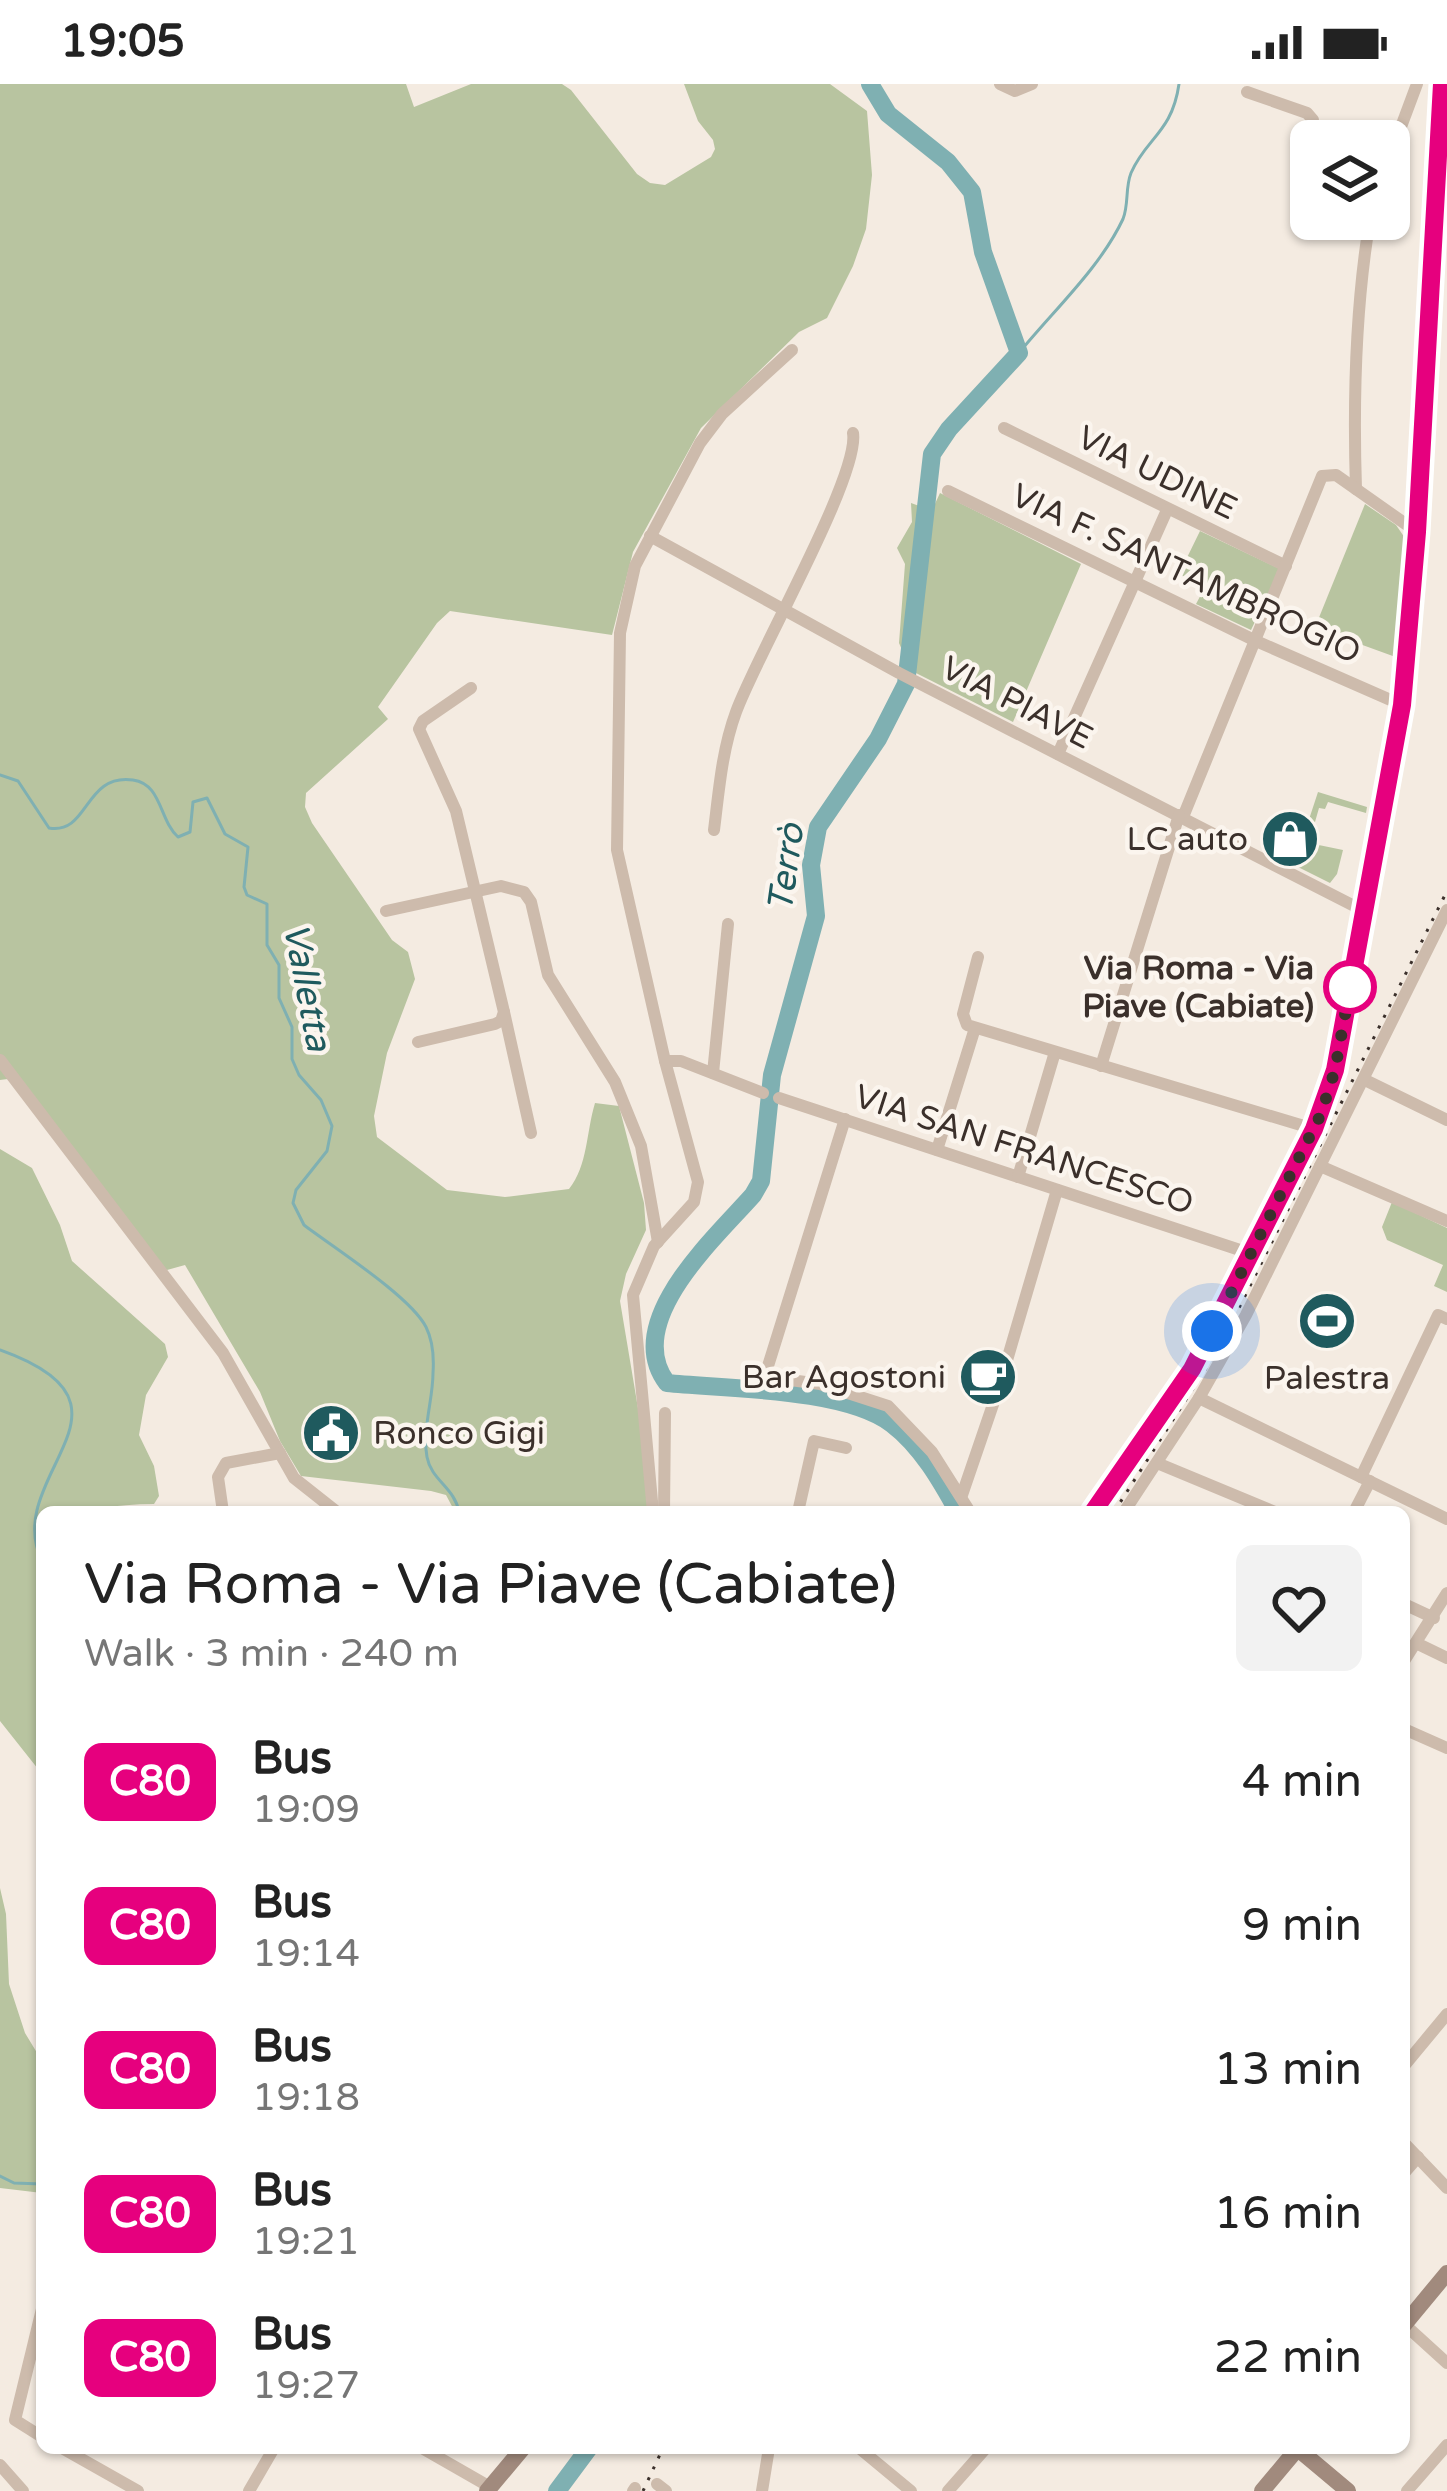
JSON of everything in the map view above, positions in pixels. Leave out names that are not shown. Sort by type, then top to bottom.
[{"type":"street","points":[[1000,84],[1018,91],[1032,84]]},
{"type":"street","points":[[1404,120],[1417,84]]},
{"type":"street","points":[[1097,1506],[1169,1407],[1252,1255],[1314,1129],[1335,1070],[1408,653],[1442,193],[1442,84]]},
{"type":"street","points":[[1246,92],[1310,115],[1312,120]]},
{"type":"street","points":[[1356,489],[1354,385],[1367,240]]},
{"type":"street","points":[[652,1506],[632,1308],[640,1273],[658,1242],[688,1210],[698,1189],[622,878],[616,827],[620,634],[631,577],[708,430],[792,350]]},
{"type":"street","name":"VIA UDINE","points":[[1004,428],[1286,566]]},
{"type":"street","points":[[714,830],[730,730],[828,516],[853,455],[853,433]]},
{"type":"street","points":[[1101,1066],[1181,816],[1322,476],[1333,473],[1417,532]]},
{"type":"street","name":"VIA F. SANTAMBROGIO","points":[[948,491],[1256,641],[1402,705]]},
{"type":"street","points":[[1058,754],[1167,510]]},
{"type":"street","name":"VIA PIAVE","points":[[650,536],[918,683],[1364,911]]},
{"type":"street","points":[[470,688],[423,721],[419,729],[456,811],[530,1133]]},
{"type":"street","points":[[386,911],[508,886],[529,898],[548,975],[615,1082],[641,1146],[658,1242]]},
{"type":"street","points":[[1128,1506],[1199,1398],[1246,1315],[1447,910]]},
{"type":"street","points":[[713,1073],[728,924]]},
{"type":"street","points":[[1433,939],[1447,946]]},
{"type":"street","points":[[978,957],[962,1018],[975,1028],[1314,1129]]},
{"type":"street","points":[[418,1042],[495,1024],[504,1012]]},
{"type":"street","points":[[937,1150],[975,1028]]},
{"type":"street","points":[[1018,1177],[1055,1052]]},
{"type":"street","points":[[0,1060],[223,1353],[294,1478],[329,1506]]},
{"type":"street","points":[[665,1061],[681,1061],[764,1093]]},
{"type":"street","points":[[1365,1080],[1443,1118],[1447,1101]]},
{"type":"street","name":"VIA SAN FRANCESCO","points":[[778,1098],[1252,1255]]},
{"type":"street","points":[[844,1119],[768,1377],[820,1384],[888,1406],[932,1452],[967,1506]]},
{"type":"street","points":[[1320,1166],[1447,1221]]},
{"type":"street","points":[[962,1495],[1057,1190]]},
{"type":"street","points":[[1356,1506],[1442,1317]]},
{"type":"street","points":[[1199,1398],[1447,1519]]},
{"type":"street","points":[[664,1506],[665,1414]]},
{"type":"street","points":[[799,1506],[814,1441],[845,1448]]},
{"type":"street","points":[[223,1506],[218,1477],[226,1463],[280,1453]]},
{"type":"street","points":[[1156,1463],[1259,1506]]},
{"type":"street","points":[[1410,1652],[1447,1593]]},
{"type":"street","points":[[1410,1607],[1434,1618]]},
{"type":"street","points":[[1416,1643],[1447,1658]]},
{"type":"street","points":[[1410,1732],[1440,1745]]},
{"type":"street","points":[[1410,2059],[1447,2014]]},
{"type":"street","points":[[1410,2150],[1446,2186]]},
{"type":"street","points":[[1410,2166],[1418,2157]]},
{"type":"street","points":[[1410,2317],[1447,2273]]},
{"type":"street","points":[[1410,2329],[1447,2363]]},
{"type":"street","points":[[36,2334],[15,2420],[36,2433]]},
{"type":"street","points":[[1407,2491],[1447,2445]]},
{"type":"street","points":[[73,2454],[138,2491]]},
{"type":"street","points":[[249,2491],[269,2454]]},
{"type":"street","points":[[432,2454],[488,2489],[518,2454]]},
{"type":"street","points":[[762,2491],[768,2454]]},
{"type":"street","points":[[867,2454],[911,2491]]},
{"type":"street","points":[[948,2491],[981,2454]]},
{"type":"street","points":[[1262,2491],[1293,2454]]},
{"type":"street","points":[[1305,2454],[1348,2491]]},
{"type":"street","points":[[0,2465],[23,2491]]},
{"type":"green space","points":[[0,84],[406,84],[414,107],[471,84],[562,84],[637,174],[650,183],[665,185],[711,157],[715,149],[684,84],[830,84],[867,111],[872,175],[866,229],[853,266],[827,318],[799,332],[701,428],[633,552],[612,635],[450,611],[378,707],[388,719],[306,793],[305,807],[312,823],[392,940],[408,952],[415,979],[387,1053],[374,1116],[377,1137],[447,1190],[505,1197],[569,1189],[583,1159],[595,1103],[619,1106],[644,1203],[646,1230],[626,1274],[620,1301],[643,1438],[649,1506],[452,1506],[446,1495],[431,1491],[301,1476],[260,1392],[185,1265],[167,1270],[146,1259],[8,1079],[0,1080]]},
{"type":"green space","points":[[940,493],[1081,564],[1013,722],[910,670],[928,564],[927,521]]},
{"type":"green space","points":[[911,503],[922,507],[906,659],[899,643],[905,564],[897,548],[912,522]]},
{"type":"green space","points":[[1365,504],[1396,525],[1407,541],[1401,659],[1335,635],[1318,620]]},
{"type":"green space","points":[[1200,531],[1280,569],[1251,630],[1196,604],[1205,587],[1179,574]]},
{"type":"green space","points":[[1318,792],[1367,807],[1366,813],[1328,802],[1325,809],[1319,808],[1309,843],[1343,850],[1330,883],[1294,865]]},
{"type":"green space","points":[[0,1149],[32,1168],[72,1261],[165,1344],[168,1357],[146,1395],[139,1435],[154,1466],[159,1496],[154,1504],[36,1506],[36,1766],[0,1721]]},
{"type":"green space","points":[[1392,1202],[1447,1228],[1447,1292],[1434,1286],[1443,1265],[1387,1240],[1382,1227]]},
{"type":"green space","points":[[0,1888],[9,1984],[36,2051],[36,2192],[0,2188]]},
{"type":"waterway","name":"Terrò","points":[[870,84],[888,114],[948,162],[972,192],[983,252],[1019,353],[932,454],[906,684],[878,739],[818,827],[811,865],[816,916],[772,1075],[761,1181],[678,1282],[656,1334],[656,1359],[667,1383],[784,1392],[871,1412],[912,1443],[954,1506]]},
{"type":"waterway","points":[[1019,353],[1113,237],[1125,213],[1131,173],[1171,114],[1179,84]]},
{"type":"waterway","name":"Valletta","points":[[0,775],[18,781],[49,828],[72,822],[105,786],[133,780],[150,788],[178,837],[190,832],[193,802],[207,798],[225,834],[248,847],[244,887],[247,895],[267,904],[267,945],[279,965],[279,998],[292,1027],[292,1059],[321,1100],[332,1126],[327,1151],[296,1190],[293,1203],[304,1225],[388,1287],[426,1327],[433,1361],[427,1457],[457,1506]]},
{"type":"waterway","points":[[0,1350],[45,1372],[67,1394],[72,1419],[39,1506]]},
{"type":"waterway","points":[[36,1524],[36,1534]]},
{"type":"waterway","points":[[0,2176],[14,2183],[36,2184]]},
{"type":"waterway","points":[[557,2491],[585,2454]]},
{"type":"railway","points":[[1118,1506],[1219,1348],[1447,891]]},
{"type":"railway","points":[[643,2491],[660,2454]]},
{"type":"bus line","name":"C80","points":[[1097,1506],[1192,1369],[1314,1129],[1335,1070],[1408,653],[1442,84]]},
{"type":"place","name":"LC auto","points":[[1290,839]]},
{"type":"place","name":"Via Roma - Via Piave (Cabiate)","points":[[1350,987]]},
{"type":"place","name":"Palestra","points":[[1327,1321]]},
{"type":"place","name":"Bar Agostoni","points":[[988,1377]]},
{"type":"place","name":"Ronco Gigi","points":[[331,1433]]},
{"type":"route","points":[[1212,1331],[1321,1114],[1335,1070],[1351,982],[1350,987]]}]
